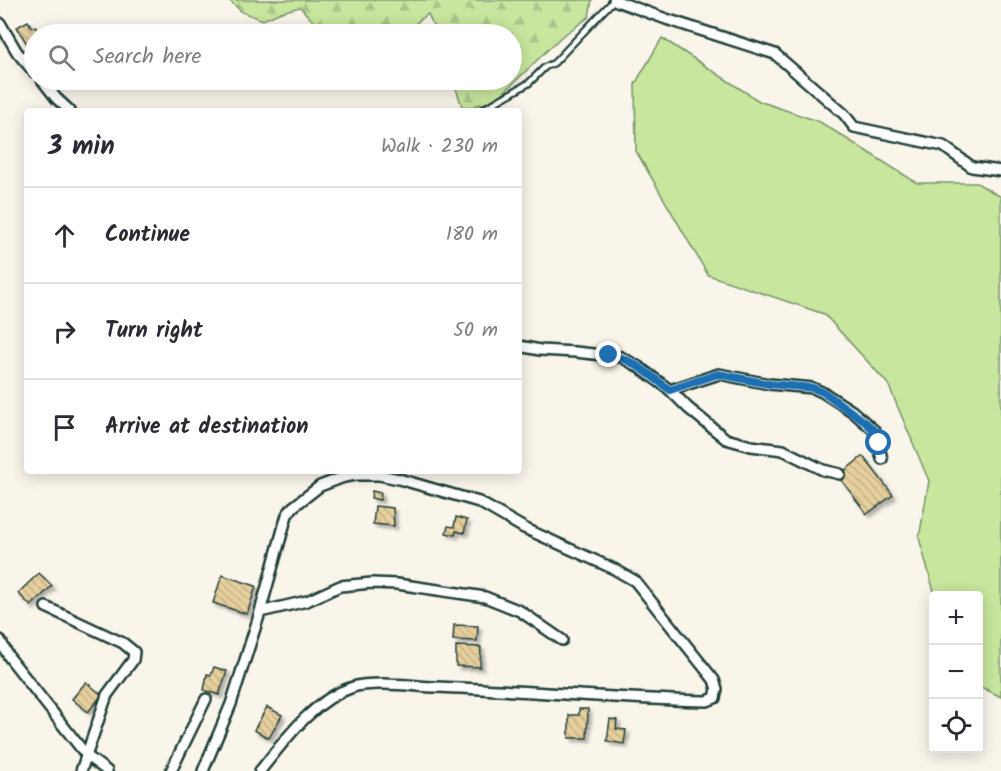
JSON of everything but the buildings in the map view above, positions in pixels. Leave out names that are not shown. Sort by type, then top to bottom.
[{"type":"street","points":[[614,0],[666,20],[775,54],[844,114],[854,127],[943,146],[972,167],[1001,171]]},
{"type":"street","points":[[0,23],[24,60]]},
{"type":"street","points":[[50,90],[67,108]]},
{"type":"street","points":[[522,347],[621,357],[670,390],[726,439],[752,446],[783,450],[823,470],[840,474]]},
{"type":"street","points":[[670,390],[718,374],[769,384],[813,388],[852,411],[875,431],[882,459]]},
{"type":"street","points":[[203,771],[231,704],[260,612],[283,526],[292,507],[311,491],[335,479],[356,475],[379,475],[399,479],[478,502],[530,531],[629,577],[646,593],[714,680],[717,689],[715,698],[700,701],[466,688],[362,685],[344,691],[312,713],[260,771]]},
{"type":"street","points":[[260,612],[307,601],[340,586],[372,583],[397,584],[485,597],[520,610],[562,640]]},
{"type":"street","points":[[46,607],[123,643],[134,652],[133,660],[107,695],[81,771]]},
{"type":"street","points":[[0,640],[9,657],[87,756],[107,771]]},
{"type":"street","points":[[171,771],[206,699]]},
{"type":"lane","points":[[522,87],[544,68],[554,63],[614,0]]},
{"type":"lane","points":[[485,108],[517,90]]},
{"type":"green space","points":[[229,0],[592,0],[589,17],[561,37],[522,75],[522,24],[432,24],[428,14],[415,24],[316,24],[300,7],[263,20],[242,12]]},
{"type":"green space","points":[[662,38],[759,101],[820,122],[917,183],[977,183],[1001,197],[1001,697],[983,688],[983,591],[934,591],[919,538],[929,481],[888,384],[824,314],[708,275],[636,151],[635,84]]},
{"type":"green space","points":[[456,90],[506,90],[496,100],[463,108]]},
{"type":"route","points":[[609,355],[621,357],[639,367],[670,390],[718,374],[769,384],[813,388],[852,411],[875,431],[879,443]]}]
